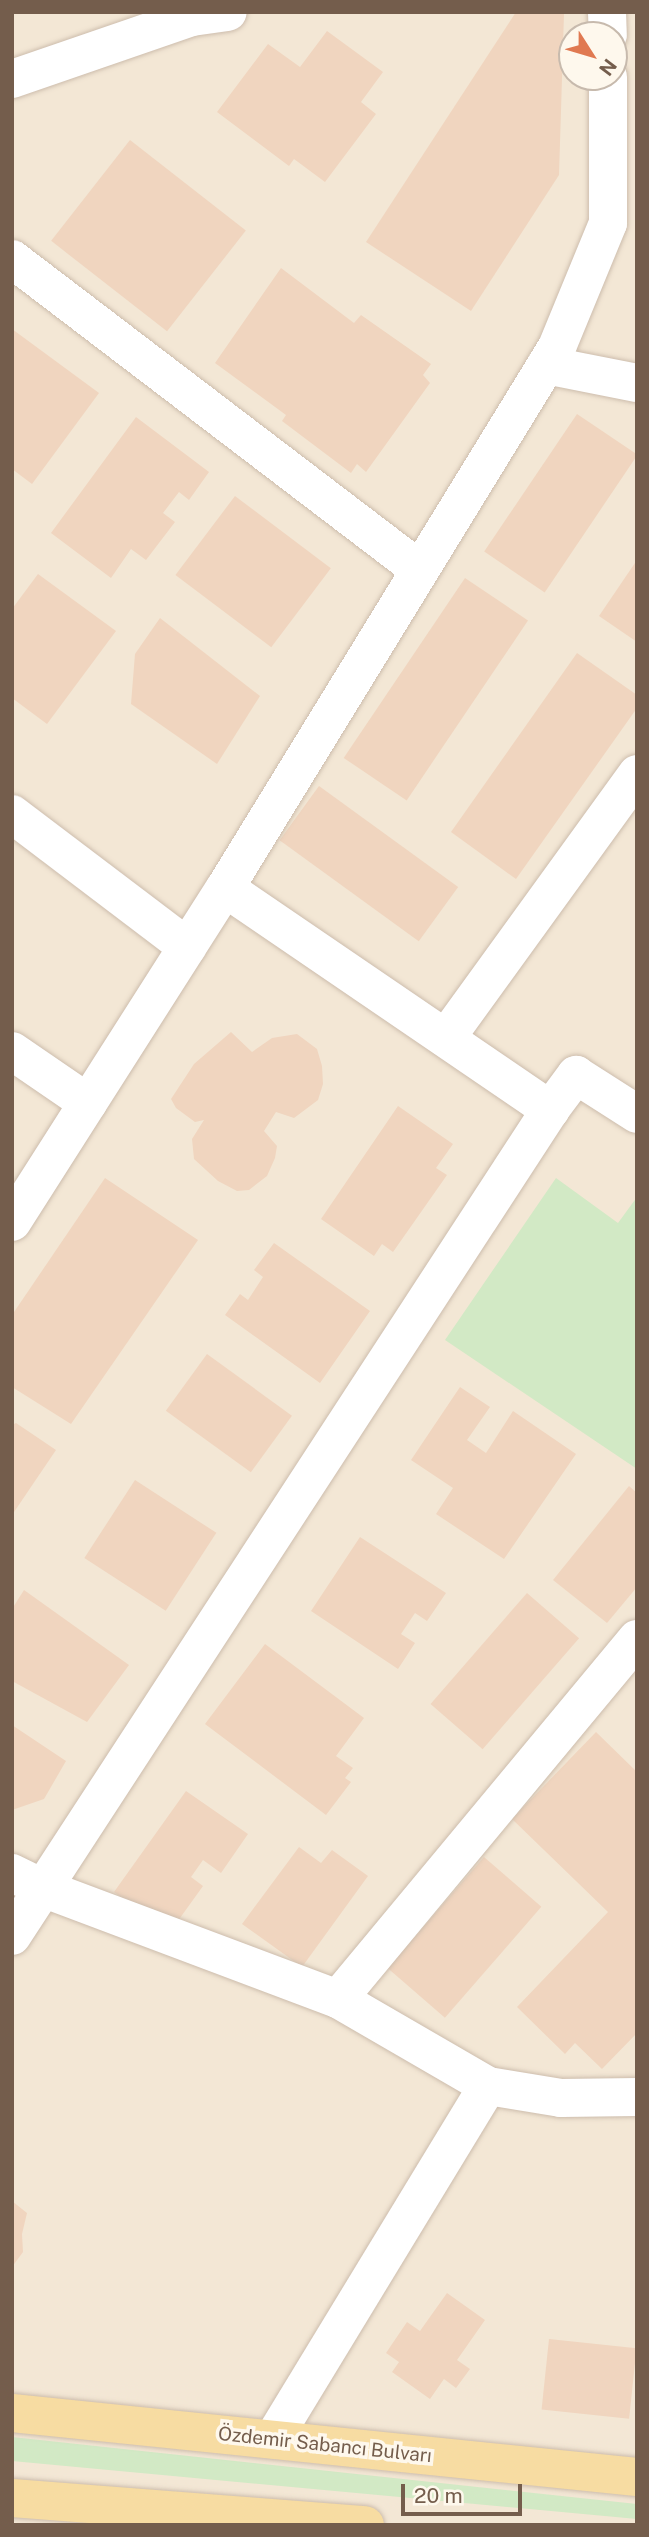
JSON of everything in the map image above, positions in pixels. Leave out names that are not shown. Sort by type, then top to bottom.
[{"type":"main road","name":"Özdemir Sabancı Bulvarı","points":[[12,2413],[637,2477]]},
{"type":"main road","points":[[12,2498],[365,2525]]},
{"type":"street","points":[[12,79],[192,17],[228,12]]},
{"type":"street","points":[[12,1222],[225,888],[557,347],[608,223],[608,91]]},
{"type":"street","points":[[12,259],[420,570]]},
{"type":"street","points":[[546,365],[637,383]]},
{"type":"street","points":[[446,1038],[637,774]]},
{"type":"street","points":[[12,814],[187,947]]},
{"type":"street","points":[[225,888],[550,1110]]},
{"type":"street","points":[[12,1051],[88,1103]]},
{"type":"street","points":[[12,1936],[29,1881],[576,1075],[637,1114]]},
{"type":"street","points":[[338,1999],[637,1639]]},
{"type":"street","points":[[29,1881],[338,1999],[488,2085],[561,2098],[637,2097]]},
{"type":"street","points":[[273,2439],[488,2085]]},
{"type":"shaded area","points":[[12,12],[637,12],[637,2525],[12,2525]]},
{"type":"green space","points":[[556,1178],[618,1223],[637,1197],[637,1469],[445,1340]]},
{"type":"green space","points":[[12,2437],[637,2504],[637,2519],[12,2461]]},
{"type":"building","points":[[516,12],[564,13],[564,21],[558,21],[558,91],[562,91],[559,175],[471,311],[366,242]]},
{"type":"building","points":[[327,31],[383,72],[361,102],[376,114],[325,182],[294,159],[289,166],[217,112],[268,44],[300,67]]},
{"type":"building","points":[[130,140],[246,231],[167,331],[51,241]]},
{"type":"building","points":[[281,268],[354,323],[361,315],[431,364],[423,375],[430,383],[366,472],[357,464],[351,473],[282,421],[286,415],[215,363]]},
{"type":"building","points":[[12,329],[99,393],[32,484],[12,469]]},
{"type":"building","points":[[577,414],[637,456],[545,592],[484,552]]},
{"type":"building","points":[[136,417],[209,472],[189,500],[179,492],[163,513],[175,522],[146,560],[131,549],[111,578],[51,533]]},
{"type":"building","points":[[235,496],[331,568],[271,647],[175,575]]},
{"type":"building","points":[[637,560],[637,642],[599,616]]},
{"type":"building","points":[[38,574],[116,631],[47,724],[12,698],[12,609]]},
{"type":"building","points":[[465,578],[528,620],[407,800],[344,758]]},
{"type":"building","points":[[160,618],[260,696],[217,764],[131,704],[135,654]]},
{"type":"building","points":[[577,653],[637,695],[637,708],[516,879],[451,832]]},
{"type":"building","points":[[319,786],[458,887],[419,941],[280,840]]},
{"type":"building","points":[[231,1032],[252,1052],[272,1038],[297,1034],[317,1049],[323,1084],[318,1100],[294,1118],[276,1112],[264,1131],[277,1146],[267,1176],[249,1190],[237,1191],[218,1181],[194,1159],[192,1139],[204,1120],[195,1122],[176,1108],[171,1099],[194,1064]]},
{"type":"building","points":[[398,1106],[453,1144],[436,1168],[447,1175],[393,1252],[382,1244],[374,1256],[321,1219]]},
{"type":"building","points":[[105,1178],[198,1240],[71,1424],[12,1387],[12,1315]]},
{"type":"building","points":[[274,1243],[370,1311],[320,1383],[225,1315],[240,1294],[248,1300],[263,1277],[254,1270]]},
{"type":"building","points":[[207,1354],[292,1416],[251,1472],[166,1411]]},
{"type":"building","points":[[460,1387],[490,1407],[467,1440],[486,1453],[513,1411],[576,1454],[504,1559],[436,1514],[453,1488],[411,1460]]},
{"type":"building","points":[[16,1423],[56,1450],[12,1515],[12,1425]]},
{"type":"building","points":[[135,1480],[216,1533],[166,1611],[84,1558]]},
{"type":"building","points":[[629,1486],[637,1493],[637,1587],[607,1623],[553,1580]]},
{"type":"building","points":[[360,1537],[446,1593],[427,1621],[415,1613],[401,1634],[415,1643],[398,1669],[311,1611]]},
{"type":"building","points":[[24,1590],[129,1665],[87,1722],[12,1681],[12,1609]]},
{"type":"building","points":[[527,1593],[579,1638],[483,1749],[431,1704]]},
{"type":"building","points":[[265,1644],[364,1718],[336,1756],[353,1768],[345,1778],[351,1782],[326,1815],[205,1724]]},
{"type":"building","points":[[12,1725],[66,1761],[44,1799],[12,1810]]},
{"type":"building","points":[[596,1732],[637,1772],[637,2033],[602,2069],[575,2043],[565,2054],[517,2007],[608,1912],[512,1819]]},
{"type":"building","points":[[186,1791],[248,1834],[221,1873],[203,1860],[191,1877],[203,1886],[175,1925],[150,1918],[114,1892]]},
{"type":"building","points":[[299,1847],[321,1863],[332,1850],[368,1876],[302,1967],[242,1924]]},
{"type":"building","points":[[484,1857],[541,1907],[445,2018],[388,1968]]},
{"type":"building","points":[[12,2201],[27,2213],[22,2234],[23,2252],[12,2267]]},
{"type":"building","points":[[447,2293],[485,2320],[457,2360],[470,2369],[456,2388],[444,2379],[430,2399],[392,2372],[399,2362],[386,2353],[407,2322],[420,2331]]},
{"type":"building","points":[[549,2339],[637,2348],[629,2419],[542,2410]]}]
